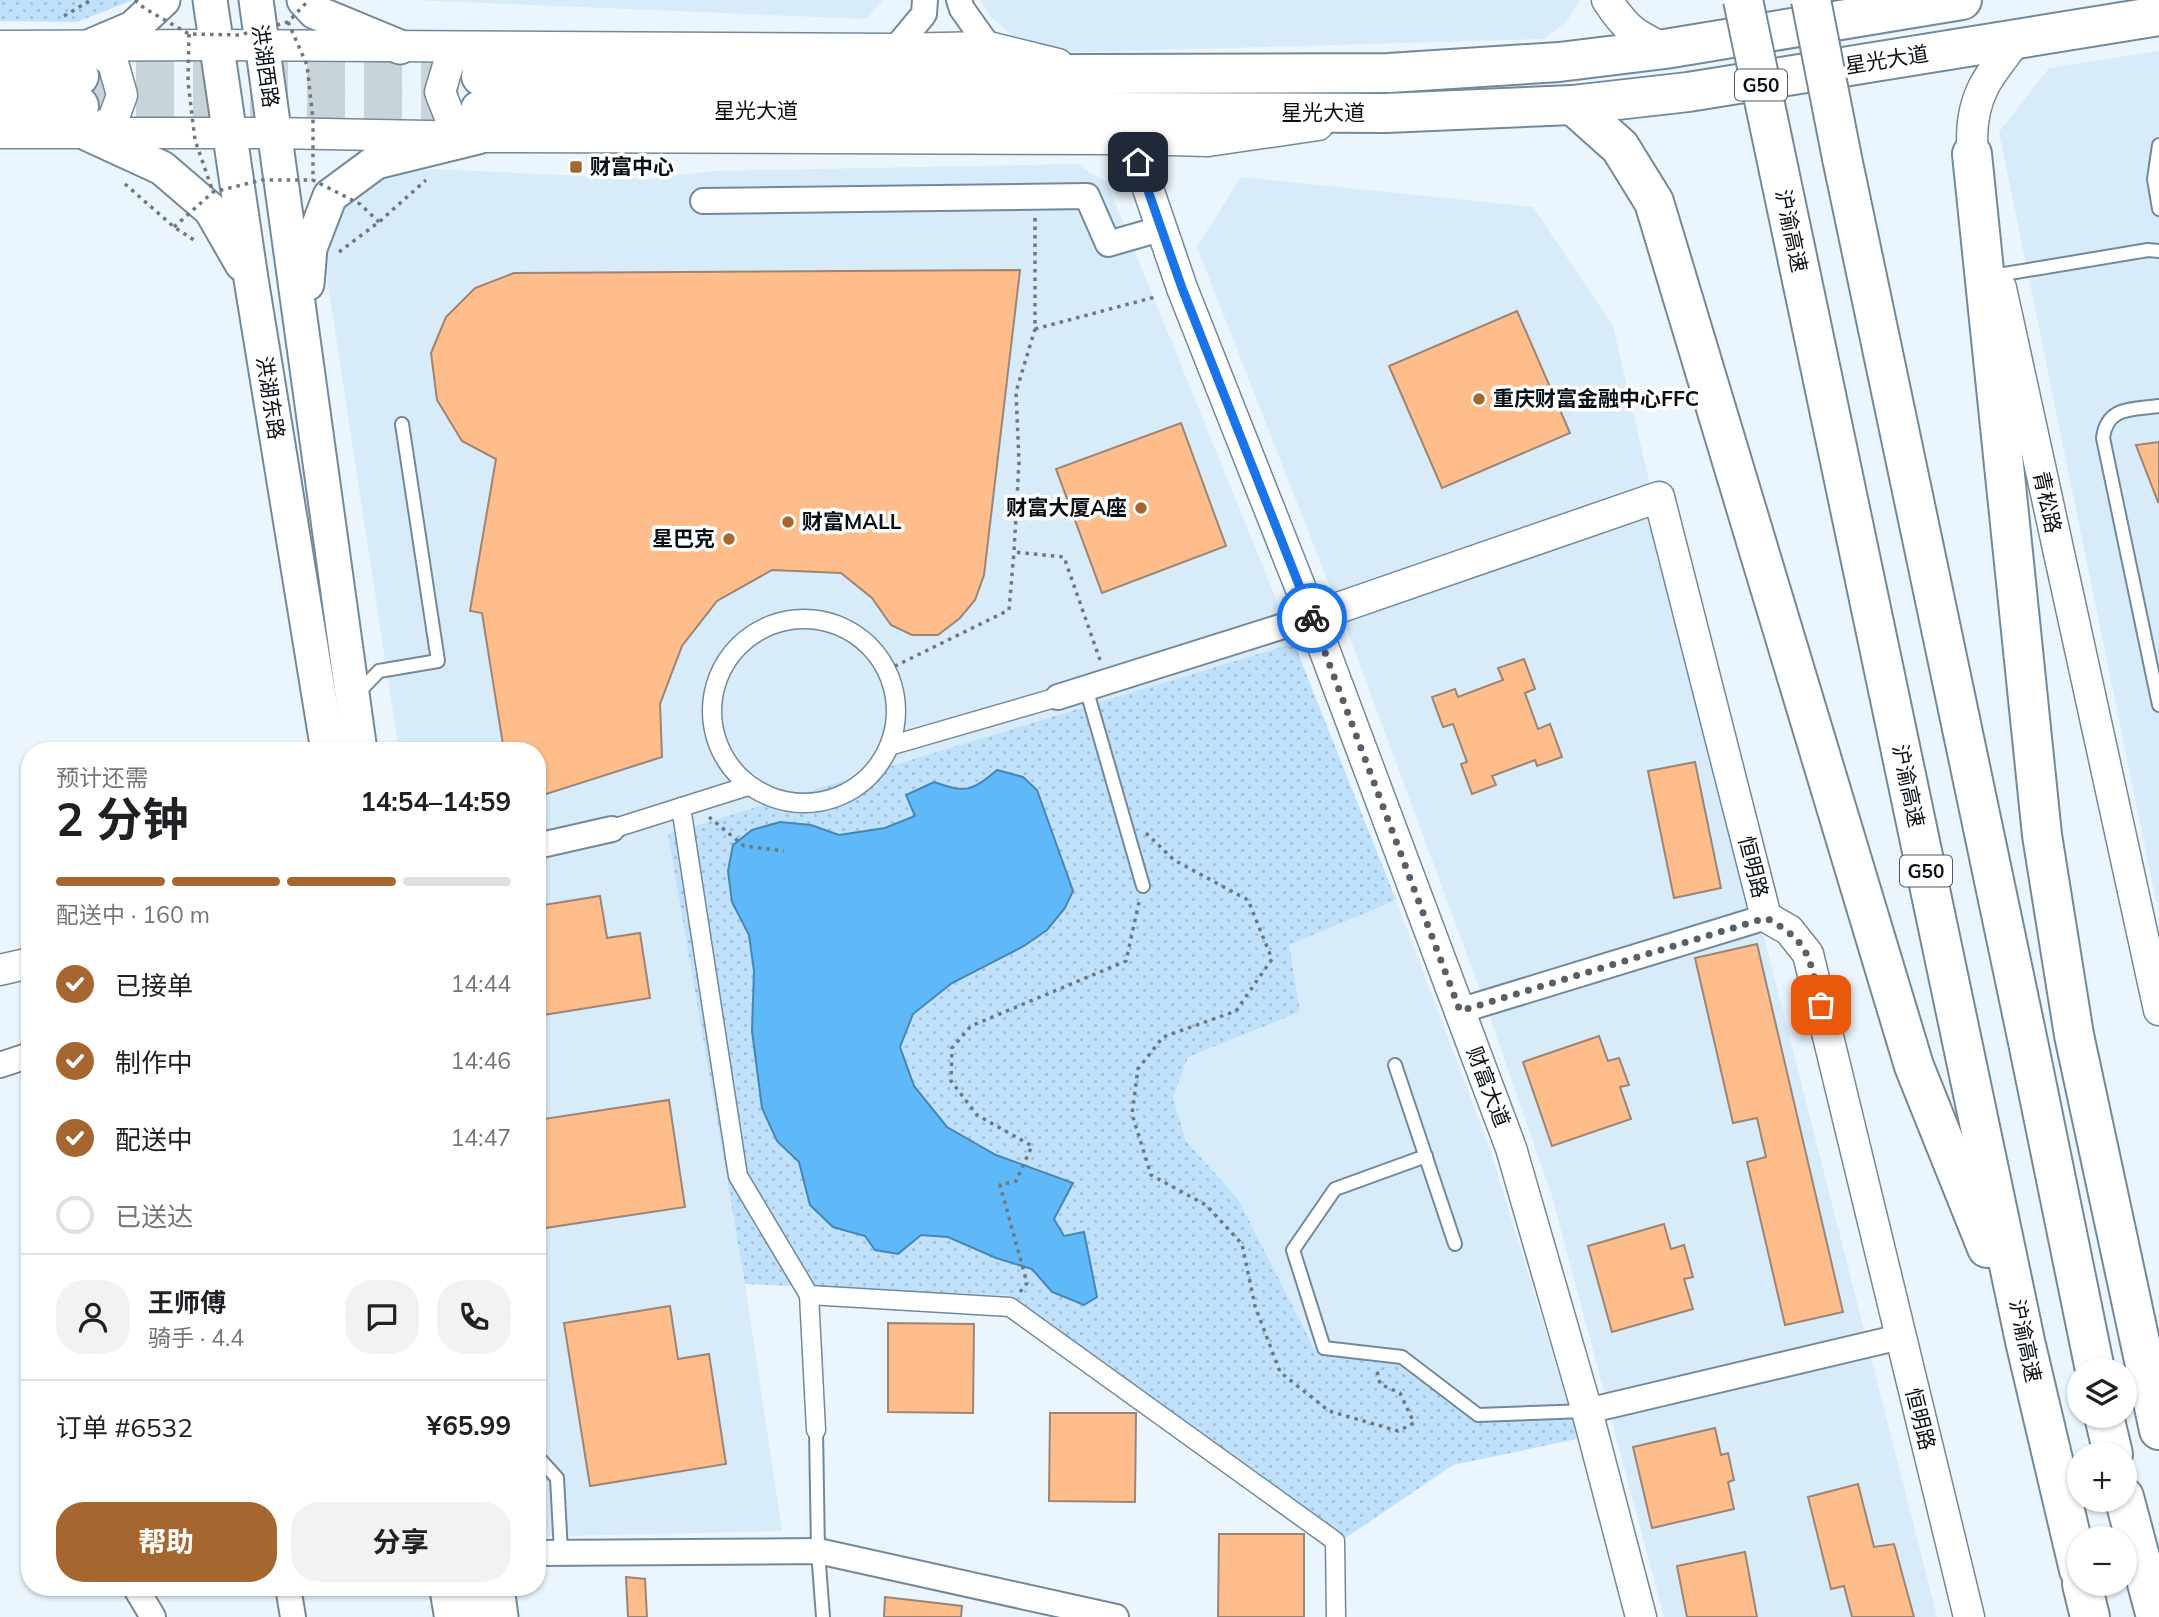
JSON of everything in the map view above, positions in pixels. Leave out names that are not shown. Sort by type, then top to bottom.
[{"type":"main road","points":[[0,106],[85,90],[133,28],[163,0]]},
{"type":"main road","name":"洪湖西路","points":[[203,39],[210,0]]},
{"type":"main road","name":"洪湖西路","points":[[256,0],[275,133]]},
{"type":"main road","name":"沪渝高速","points":[[1743,0],[2025,1341],[2069,1526]]},
{"type":"main road","points":[[1811,0],[2093,1358]]},
{"type":"main road","name":"星光大道","points":[[477,92],[1100,75],[1390,73],[1559,62],[1665,49],[1962,0]]},
{"type":"main road","points":[[296,11],[315,12],[400,47]]},
{"type":"main road","name":"星光大道","points":[[477,92],[1386,113],[1573,105],[1688,92],[2159,16]]},
{"type":"main road","name":"洪湖东路","points":[[203,39],[230,134],[327,742]]},
{"type":"main road","points":[[0,77],[85,90],[162,168],[211,210],[251,279]]},
{"type":"main road","points":[[303,331],[310,247],[330,197],[477,92]]},
{"type":"main road","points":[[1573,105],[1620,147],[1654,202],[1914,1066],[2025,1341]]},
{"type":"main road","name":"洪湖东路","points":[[275,133],[359,742]]},
{"type":"main road","points":[[1972,154],[2042,835],[2074,1035],[2159,1430]]},
{"type":"main road","points":[[2128,1512],[2156,1617]]},
{"type":"main road","points":[[468,1596],[472,1617]]},
{"type":"main road","points":[[498,1596],[502,1617]]},
{"type":"main road","points":[[2085,1596],[2090,1617]]},
{"type":"street","points":[[895,49],[924,13],[925,0]]},
{"type":"street","points":[[959,0],[962,9],[989,47]]},
{"type":"street","points":[[1607,0],[1634,33],[1665,49]]},
{"type":"street","points":[[0,133],[85,90],[203,39],[263,45],[400,47],[477,92],[1131,139],[1218,140],[1386,113]]},
{"type":"street","name":"青松路","points":[[2016,40],[1984,86],[1974,114],[1972,154],[2153,960],[2159,1010]]},
{"type":"street","points":[[0,46],[85,90],[230,134],[275,133],[477,92],[895,49],[989,47],[1100,75]]},
{"type":"street","name":"财富大道","points":[[1131,139],[1160,229],[1312,617],[1511,1148],[1587,1411],[1641,1617]]},
{"type":"street","points":[[703,201],[1087,195],[1108,244],[1160,229]]},
{"type":"street","name":"恒明路","points":[[1312,617],[1659,497],[1766,918],[1789,930],[1808,954],[1969,1617]]},
{"type":"street","points":[[889,746],[1058,697],[1312,617]]},
{"type":"street","points":[[816,619],[845,628],[869,646],[887,670],[896,699],[895,730],[889,746],[884,759],[863,783],[836,799],[806,805],[775,800],[748,786],[726,763],[714,734],[711,704],[719,675],[734,649],[758,630],[786,620],[816,619]]},
{"type":"street","points":[[546,844],[612,829],[748,786]]},
{"type":"street","points":[[681,807],[738,1176],[809,1295],[816,1430]]},
{"type":"street","points":[[1460,1011],[1766,918]]},
{"type":"street","points":[[0,970],[21,965]]},
{"type":"street","points":[[0,1065],[21,1058]]},
{"type":"street","points":[[809,1295],[1010,1307],[1335,1541],[1336,1617]]},
{"type":"street","points":[[1587,1411],[1900,1337]]},
{"type":"street","points":[[549,1553],[818,1551],[1116,1617]]},
{"type":"street","points":[[140,1596],[153,1617]]},
{"type":"street","points":[[290,1596],[293,1617]]},
{"type":"street","points":[[444,1596],[447,1617]]},
{"type":"lane","points":[[2159,145],[2154,179],[2159,209]]},
{"type":"lane","points":[[1998,275],[2148,250],[2159,251]]},
{"type":"lane","points":[[2159,406],[2123,411],[2112,416],[2105,426],[2103,438],[2159,705]]},
{"type":"lane","points":[[352,699],[379,671],[438,661],[401,424]]},
{"type":"lane","points":[[1096,685],[1119,807],[1143,886]]},
{"type":"lane","points":[[1395,1065],[1455,1244]]},
{"type":"lane","points":[[1426,1156],[1335,1189],[1293,1250],[1324,1348],[1402,1357],[1478,1415],[1587,1411]]},
{"type":"lane","points":[[816,1430],[818,1551],[823,1617]]},
{"type":"lane","points":[[546,1466],[557,1478],[549,1553]]},
{"type":"path","points":[[64,16],[91,0]]},
{"type":"path","points":[[135,0],[144,8],[203,39],[239,35],[296,11],[309,0]]},
{"type":"path","points":[[296,11],[307,65],[313,120],[313,180]]},
{"type":"path","points":[[203,39],[188,82],[195,140],[213,192]]},
{"type":"path","points":[[174,227],[213,192],[262,180],[313,180],[360,204],[379,222]]},
{"type":"path","points":[[338,253],[379,222],[426,180]]},
{"type":"path","points":[[125,184],[174,227],[202,245]]},
{"type":"path","points":[[887,670],[1009,610],[1019,462],[1016,392],[1035,329],[1034,196]]},
{"type":"path","points":[[1035,329],[1155,298]]},
{"type":"path","points":[[1014,552],[1064,557],[1096,685]]},
{"type":"path","points":[[1119,807],[1174,860],[1248,900],[1272,959],[1236,1011],[1163,1037],[1138,1069],[1132,1114],[1151,1175],[1206,1205],[1242,1244],[1255,1306],[1280,1372],[1329,1411],[1398,1431],[1414,1423],[1400,1393],[1380,1384],[1373,1354]]},
{"type":"path","points":[[729,833],[744,846],[784,851]]},
{"type":"path","points":[[1027,1283],[1000,1185],[1016,1181],[1032,1146],[977,1115],[951,1082],[952,1048],[971,1026],[1126,961],[1143,886]]},
{"type":"shaded area","points":[[0,0],[133,0],[77,22],[0,21]]},
{"type":"shaded area","points":[[412,0],[883,0],[866,19]]},
{"type":"shaded area","points":[[980,0],[1580,0],[1567,21],[1544,39],[1054,53],[1019,42],[991,17]]},
{"type":"shaded area","points":[[2159,51],[2159,903],[2156,901],[1999,132],[2049,68]]},
{"type":"shaded area","name":"财富中心","points":[[1077,164],[1107,183],[1294,643],[668,834],[745,1284],[782,1531],[546,1535],[546,742],[398,742],[326,271],[326,243],[334,221],[348,201],[365,185],[407,170],[647,179],[714,171]]},
{"type":"shaded area","points":[[1241,177],[1533,207],[1613,326],[1659,524],[1937,1617],[1664,1617],[1552,1196],[1486,1006],[1350,638],[1197,247]]},
{"type":"shaded area","points":[[1294,643],[1396,900],[1289,945],[1300,1012],[1188,1057],[1173,1098],[1186,1141],[1238,1199],[1317,1354],[1401,1364],[1479,1422],[1572,1418],[1577,1439],[1453,1465],[1344,1539],[1013,1296],[745,1284],[668,834]]},
{"type":"shaded area","points":[[1396,900],[1491,1152],[1572,1418],[1479,1422],[1401,1364],[1317,1354],[1238,1199],[1186,1141],[1173,1098],[1188,1057],[1300,1012],[1288,945]]},
{"type":"water","points":[[997,770],[1023,777],[1037,790],[1073,891],[1065,908],[1047,930],[1024,946],[952,983],[913,1014],[900,1047],[914,1086],[947,1127],[996,1155],[1073,1183],[1054,1219],[1064,1236],[1084,1232],[1097,1297],[1084,1305],[1052,1292],[1032,1269],[996,1258],[948,1237],[921,1235],[898,1254],[875,1250],[865,1236],[833,1227],[810,1205],[799,1162],[777,1141],[762,1108],[752,1031],[754,971],[749,935],[732,902],[728,871],[733,845],[752,830],[780,822],[811,825],[839,835],[885,828],[915,816],[906,795],[934,782],[954,788],[968,788],[981,783]]},
{"type":"building","name":"财富MALL","points":[[1020,270],[984,575],[975,600],[960,618],[938,635],[912,635],[891,625],[872,598],[841,573],[772,570],[717,601],[682,646],[660,704],[662,757],[546,794],[546,742],[503,742],[482,613],[470,611],[496,459],[462,441],[437,400],[431,353],[446,317],[475,288],[514,273]]},
{"type":"building","name":"重庆财富金融中心FFC","points":[[1517,311],[1570,433],[1442,488],[1389,366]]},
{"type":"building","name":"财富大厦A座","points":[[1181,423],[1226,546],[1102,593],[1056,469]]},
{"type":"building","points":[[2159,442],[2159,501],[2158,502],[2136,445]]},
{"type":"building","points":[[1524,659],[1535,689],[1525,693],[1538,729],[1550,724],[1562,757],[1537,766],[1535,760],[1492,776],[1496,785],[1472,794],[1461,764],[1467,762],[1453,724],[1443,727],[1432,697],[1455,689],[1458,697],[1503,680],[1498,668]]},
{"type":"building","points":[[1695,762],[1721,888],[1674,898],[1648,771]]},
{"type":"building","points":[[600,896],[607,938],[640,933],[650,998],[546,1015],[546,905]]},
{"type":"building","points":[[1757,944],[1843,1312],[1785,1325],[1747,1162],[1766,1157],[1757,1118],[1733,1123],[1695,958]]},
{"type":"building","points":[[1599,1036],[1608,1061],[1619,1058],[1629,1085],[1620,1087],[1631,1119],[1552,1146],[1523,1062]]},
{"type":"building","points":[[669,1100],[685,1207],[546,1228],[546,1119]]},
{"type":"building","points":[[1664,1224],[1671,1249],[1684,1245],[1693,1277],[1684,1279],[1693,1309],[1612,1332],[1588,1246]]},
{"type":"building","points":[[670,1306],[678,1359],[709,1354],[726,1464],[590,1486],[564,1323]]},
{"type":"building","points":[[888,1323],[974,1324],[973,1413],[888,1412]]},
{"type":"building","points":[[1050,1413],[1136,1413],[1135,1502],[1049,1501]]},
{"type":"building","points":[[1715,1428],[1721,1455],[1728,1453],[1734,1480],[1728,1482],[1734,1509],[1652,1528],[1633,1447]]},
{"type":"building","points":[[1858,1484],[1874,1547],[1894,1544],[1914,1617],[1852,1617],[1844,1586],[1831,1589],[1808,1497]]},
{"type":"building","points":[[1219,1534],[1304,1534],[1304,1617],[1218,1617]]},
{"type":"building","points":[[1745,1552],[1757,1617],[1687,1617],[1677,1566]]},
{"type":"building","points":[[626,1577],[645,1579],[647,1617],[628,1617]]},
{"type":"building","points":[[885,1597],[962,1606],[961,1617],[884,1617]]},
{"type":"tunnel","points":[[79,76],[481,76]]},
{"type":"tunnel","points":[[79,106],[480,110]]},
{"type":"way so far","points":[[1312,618],[1460,1011],[1766,918],[1789,930],[1808,954],[1821,1005]]},
{"type":"place","name":"财富中心","points":[[576,167]]},
{"type":"place","name":"重庆财富金融中心FFC","points":[[1479,399]]},
{"type":"place","name":"财富大厦A座","points":[[1141,508]]},
{"type":"place","name":"财富MALL","points":[[788,522]]},
{"type":"place","name":"星巴克","points":[[729,539]]},
{"type":"route","points":[[1138,162],[1182,288],[1312,618]]}]
